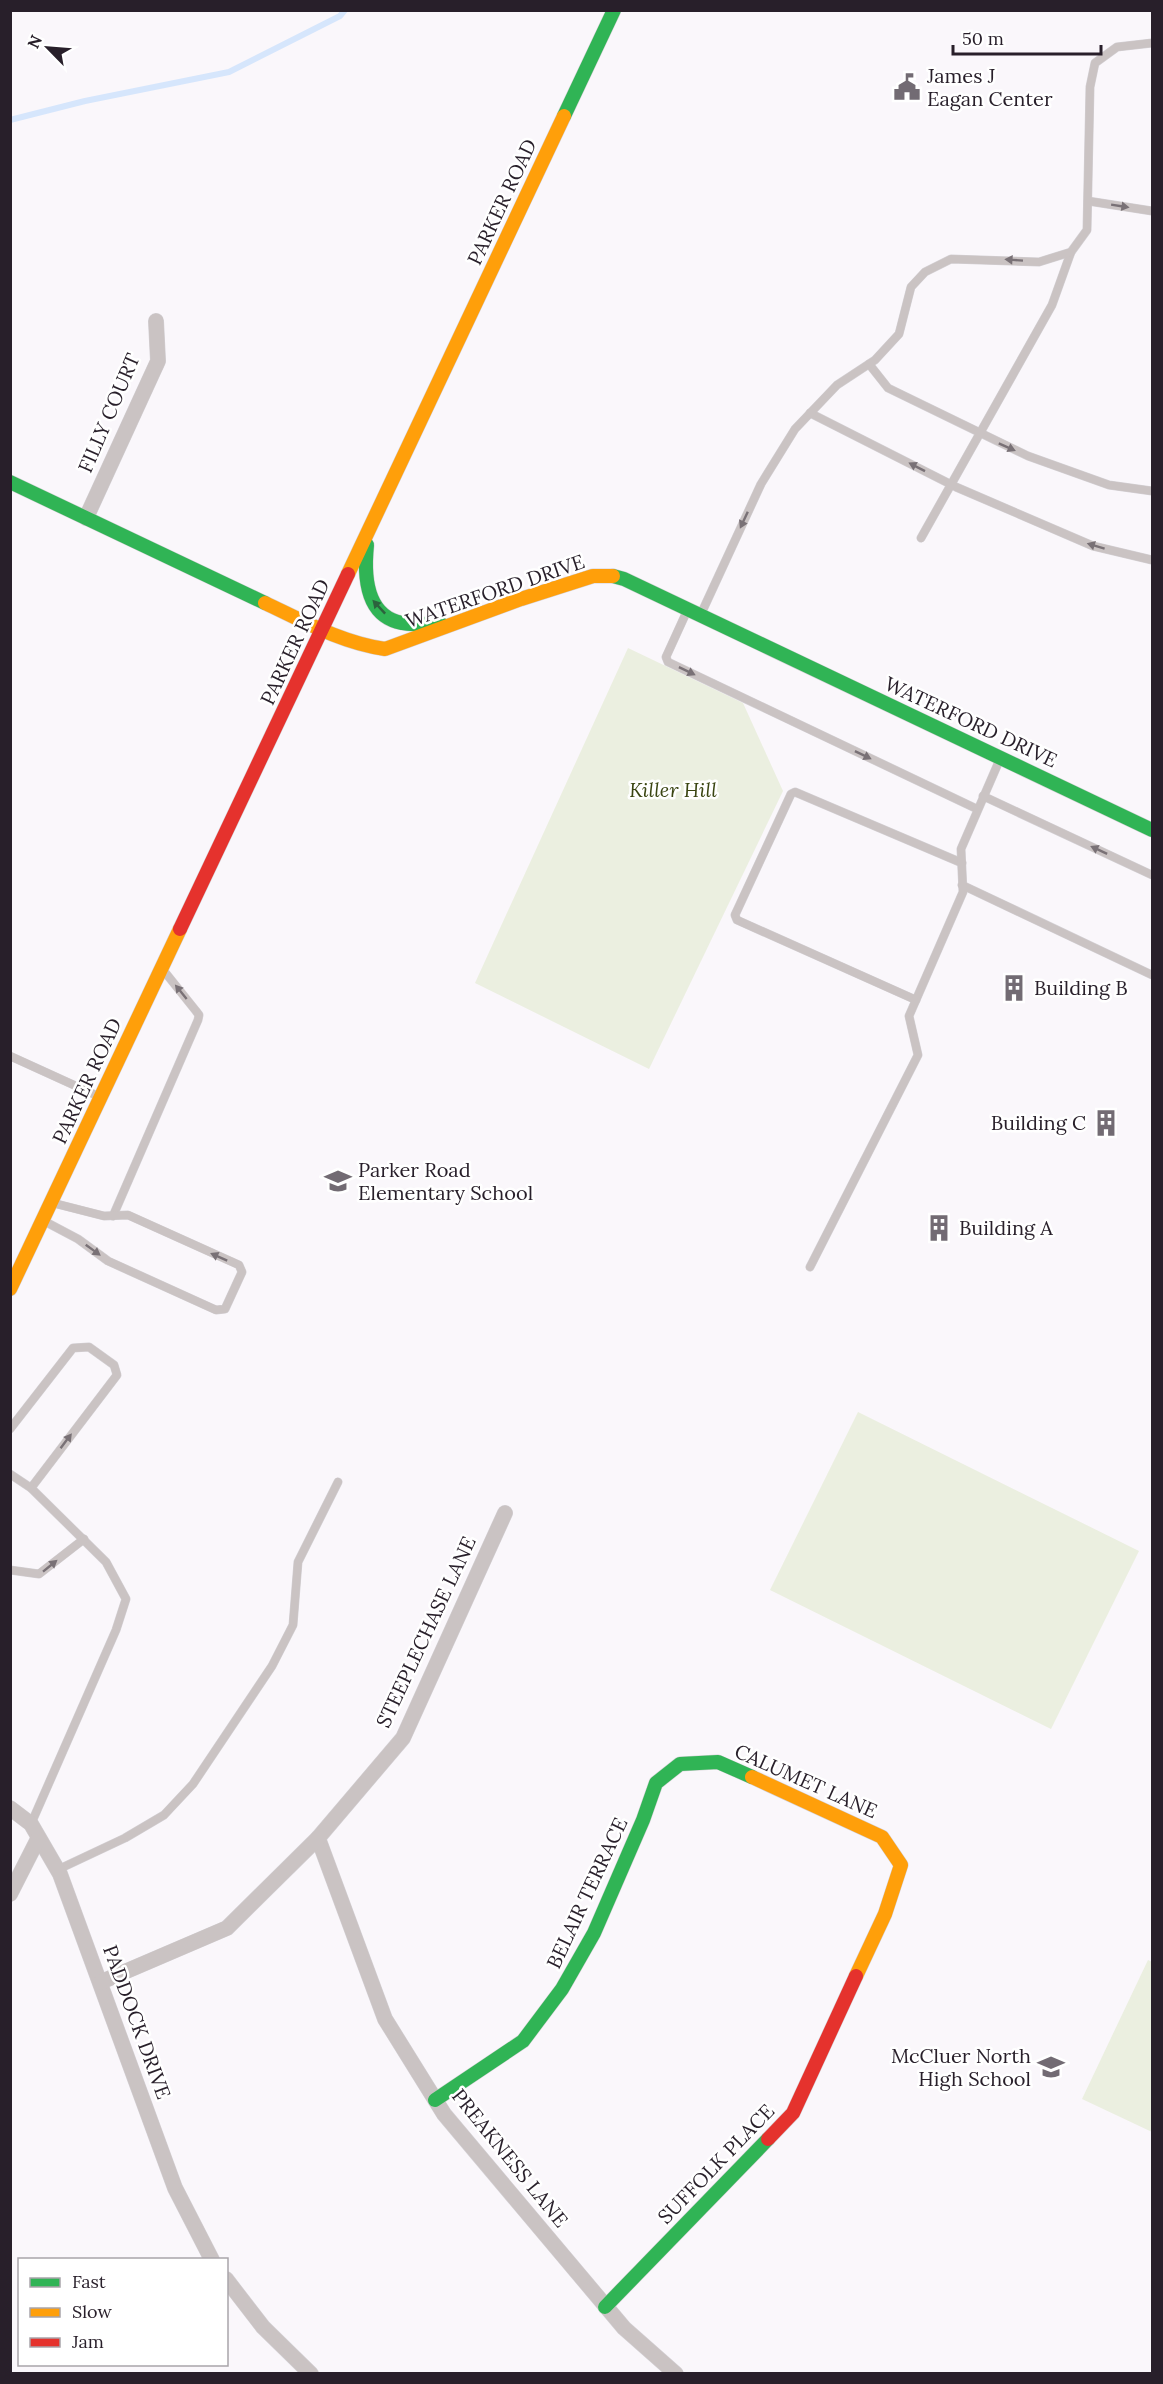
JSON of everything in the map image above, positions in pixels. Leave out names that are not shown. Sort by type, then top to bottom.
[{"type":"street","name":"PARKER ROAD","points":[[10,1289],[614,10]]},
{"type":"street","name":"FILLY COURT","points":[[86,518],[158,361],[156,321]]},
{"type":"street","name":"WATERFORD DRIVE","points":[[10,482],[322,630],[363,646],[385,649],[453,623],[593,576],[624,579],[1152,830]]},
{"type":"street","points":[[369,531],[364,565],[368,591],[376,609],[397,622],[453,623]]},
{"type":"street","name":"STEEPLECHASE LANE","points":[[101,1982],[228,1928],[318,1838],[402,1738],[505,1513]]},
{"type":"street","name":"CALUMET LANE","points":[[680,1764],[718,1762],[882,1837],[901,1865]]},
{"type":"street","name":"BELAIR TERRACE","points":[[435,2100],[523,2041],[562,1989],[594,1933],[644,1820],[656,1783],[680,1764]]},
{"type":"street","name":"PADDOCK DRIVE","points":[[10,1808],[31,1824],[57,1870],[101,1982],[175,2188],[211,2258]]},
{"type":"street","name":"PREAKNESS LANE","points":[[318,1838],[386,2019],[444,2114],[624,2328],[676,2373]]},
{"type":"street","points":[[10,1894],[38,1839]]},
{"type":"street","name":"SUFFOLK PLACE","points":[[606,2307],[793,2113],[885,1914],[901,1865]]},
{"type":"street","points":[[228,2282],[263,2327],[311,2373]]},
{"type":"lane","points":[[921,538],[981,435],[1052,305],[1071,252],[1087,230],[1090,87],[1095,63],[1116,47],[1152,43]]},
{"type":"lane","points":[[1088,201],[1152,211]]},
{"type":"lane","points":[[977,809],[668,662],[666,657],[694,613],[761,484],[795,429],[837,385],[869,364],[899,334],[911,287],[925,272],[951,259],[1039,262],[1071,252]]},
{"type":"lane","points":[[869,364],[888,388],[981,435],[1028,456],[1108,485],[1152,491]]},
{"type":"lane","points":[[810,413],[951,484],[1093,546],[1152,560]]},
{"type":"lane","points":[[810,1267],[918,1055],[909,1016],[963,892],[961,849],[1001,758]]},
{"type":"lane","points":[[916,1000],[737,920],[735,915],[791,794],[795,792],[962,863]]},
{"type":"lane","points":[[983,796],[1152,875]]},
{"type":"lane","points":[[962,885],[1152,975]]},
{"type":"lane","points":[[113,1216],[199,1015],[162,969]]},
{"type":"lane","points":[[10,1056],[101,1098]]},
{"type":"lane","points":[[43,1221],[78,1239],[108,1261],[216,1310],[225,1309],[242,1272],[239,1265],[128,1215],[87,1213],[51,1203]]},
{"type":"lane","points":[[10,1429],[73,1348],[89,1347],[114,1365],[117,1375],[31,1488]]},
{"type":"lane","points":[[10,1474],[31,1488],[106,1562],[126,1599],[116,1630],[31,1824]]},
{"type":"lane","points":[[57,1870],[126,1838],[164,1815],[193,1784],[273,1666],[293,1625],[298,1562],[338,1482]]},
{"type":"lane","points":[[10,1570],[39,1574],[84,1539]]},
{"type":"green space","name":"Killer Hill","points":[[628,648],[743,703],[783,791],[649,1069],[475,983]]},
{"type":"green space","points":[[858,1412],[1139,1551],[1051,1729],[770,1590]]},
{"type":"green space","points":[[1148,1960],[1152,1962],[1152,2132],[1082,2099]]},
{"type":"waterway","points":[[10,120],[85,101],[229,72],[340,16],[345,10]]},
{"type":"traffic: fast","points":[[564,116],[614,10]]},
{"type":"traffic: fast","points":[[10,482],[265,603]]},
{"type":"traffic: fast","points":[[367,545],[367,581],[374,603],[380,612],[390,619],[407,624],[440,623]]},
{"type":"traffic: fast","points":[[613,576],[624,579],[1152,830]]},
{"type":"traffic: fast","points":[[435,2100],[523,2041],[562,1989],[594,1933],[643,1820],[656,1783],[680,1764],[718,1762],[752,1777]]},
{"type":"traffic: fast","points":[[605,2307],[768,2139]]},
{"type":"traffic: slow","points":[[348,574],[564,116]]},
{"type":"traffic: slow","points":[[265,603],[338,637],[385,649],[521,599],[593,576],[613,576]]},
{"type":"traffic: slow","points":[[10,1289],[180,929]]},
{"type":"traffic: slow","points":[[752,1777],[882,1837],[901,1865],[885,1914],[856,1976]]},
{"type":"traffic: jam","points":[[180,929],[348,574]]},
{"type":"traffic: jam","points":[[768,2139],[793,2113],[856,1976]]},
{"type":"place","name":"James J Eagan Center","points":[[907,87]]},
{"type":"place","name":"Building B","points":[[1014,988]]},
{"type":"place","name":"Building C","points":[[1106,1123]]},
{"type":"place","name":"Parker Road Elementary School","points":[[338,1181]]},
{"type":"place","name":"Building A","points":[[939,1228]]},
{"type":"place","name":"McCluer North High School","points":[[1051,2067]]}]
